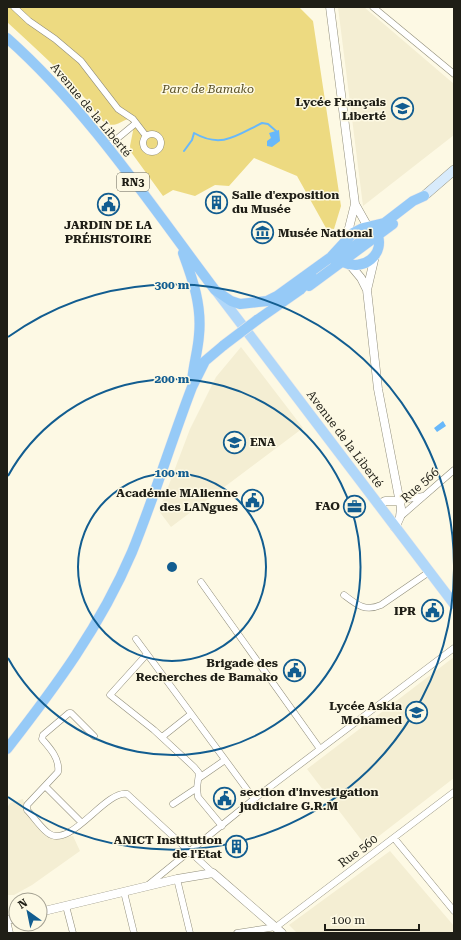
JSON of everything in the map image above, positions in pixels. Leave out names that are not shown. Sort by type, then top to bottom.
[{"type":"highway","name":"Avenue de la Liberté","points":[[7,38],[35,63],[107,147],[178,242]]},
{"type":"highway","points":[[178,242],[215,290],[231,301],[240,304],[267,301],[277,296],[331,257],[353,233],[374,231],[416,205],[424,196]]},
{"type":"highway","points":[[7,749],[76,656],[101,614],[132,552],[192,387],[205,362],[224,345],[257,320],[345,261],[374,231],[413,201],[424,196]]},
{"type":"highway","points":[[345,261],[361,265],[375,256],[374,231]]},
{"type":"highway","points":[[178,242],[193,280],[199,310],[199,337],[192,387]]},
{"type":"main road","points":[[424,196],[454,170]]},
{"type":"main road","name":"Avenue de la Liberté","points":[[215,290],[454,604]]},
{"type":"street","points":[[14,7],[29,21],[55,39],[76,57],[118,109],[136,123],[146,136]]},
{"type":"street","points":[[374,7],[454,74]]},
{"type":"street","points":[[329,9],[355,204],[345,242],[345,261],[361,278],[367,290]]},
{"type":"street","points":[[107,147],[136,123]]},
{"type":"street","points":[[355,204],[374,231]]},
{"type":"street","points":[[375,256],[367,290],[378,389],[399,502],[400,517],[395,528]]},
{"type":"street","name":"Rue 566","points":[[400,517],[454,470]]},
{"type":"street","points":[[378,505],[386,501],[399,502],[424,495]]},
{"type":"street","points":[[344,595],[363,608],[373,609],[382,606],[429,572]]},
{"type":"street","points":[[201,582],[320,749]]},
{"type":"street","points":[[136,639],[254,799]]},
{"type":"street","points":[[145,887],[254,799],[454,648]]},
{"type":"street","points":[[147,654],[110,694],[194,766],[199,773],[197,788],[198,797],[222,826]]},
{"type":"street","points":[[94,736],[72,713],[68,713],[43,735],[42,739],[53,752],[59,768],[58,772],[26,807],[48,833],[54,836],[60,836],[82,823],[118,794],[127,794],[213,873],[279,930]]},
{"type":"street","points":[[162,737],[191,714]]},
{"type":"street","points":[[199,778],[225,760]]},
{"type":"street","points":[[45,786],[82,823]]},
{"type":"street","points":[[173,804],[197,788]]},
{"type":"street","name":"Rue 560","points":[[279,930],[454,792]]},
{"type":"street","points":[[394,838],[454,911]]},
{"type":"street","points":[[48,910],[177,879],[213,873]]},
{"type":"street","points":[[177,879],[190,933]]},
{"type":"street","points":[[124,892],[134,933]]},
{"type":"street","points":[[66,906],[72,933]]},
{"type":"street","points":[[7,921],[10,933]]},
{"type":"street","points":[[237,933],[279,930]]},
{"type":"shaded area","name":"Lycée Français Liberté","points":[[338,7],[364,7],[454,84],[454,135],[363,206]]},
{"type":"shaded area","name":"ENA","points":[[241,347],[303,428],[171,527],[159,511],[190,429],[216,377]]},
{"type":"shaded area","name":"Lycée Askia Mohamed","points":[[454,657],[454,778],[366,846],[307,769]]},
{"type":"shaded area","points":[[23,799],[28,816],[53,839],[73,836],[80,851],[32,885],[19,892],[8,892],[7,895],[7,808],[10,803]]},
{"type":"shaded area","points":[[390,851],[454,926],[454,933],[297,933],[289,925]]},
{"type":"green space","name":"Parc de Bamako","points":[[7,7],[299,7],[313,21],[341,206],[334,229],[326,228],[297,176],[254,158],[229,186],[215,185],[195,196],[173,190],[163,196],[131,152],[130,146],[134,126],[128,119],[113,125],[105,123],[71,82],[7,22]]},
{"type":"water","points":[[279,130],[280,141],[272,147],[267,146],[267,141],[271,138],[269,133]]},
{"type":"water","points":[[443,421],[446,426],[437,432],[434,428]]},
{"type":"waterway","points":[[184,151],[192,140],[194,133],[204,138],[221,140],[237,136],[262,123],[268,124],[276,131]]},
{"type":"place","name":"Lycée Français Liberté","points":[[402,109]]},
{"type":"place","name":"Salle d'exposition du Musée","points":[[217,202]]},
{"type":"place","name":"JARDIN DE LA PRÉHISTOIRE","points":[[108,204]]},
{"type":"place","name":"Musée National","points":[[262,233]]},
{"type":"place","name":"ENA","points":[[235,442]]},
{"type":"place","name":"Académie MAlienne des LANgues","points":[[253,500]]},
{"type":"place","name":"FAO","points":[[355,506]]},
{"type":"place","name":"IPR","points":[[432,611]]},
{"type":"place","name":"Brigade des Recherches de Bamako","points":[[294,670]]},
{"type":"place","name":"Lycée Askia Mohamed","points":[[417,713]]},
{"type":"place","name":"section d'investigation judiciaire G.R.M","points":[[225,799]]},
{"type":"place","name":"ANICT Institution de l'Etat","points":[[237,847]]}]
